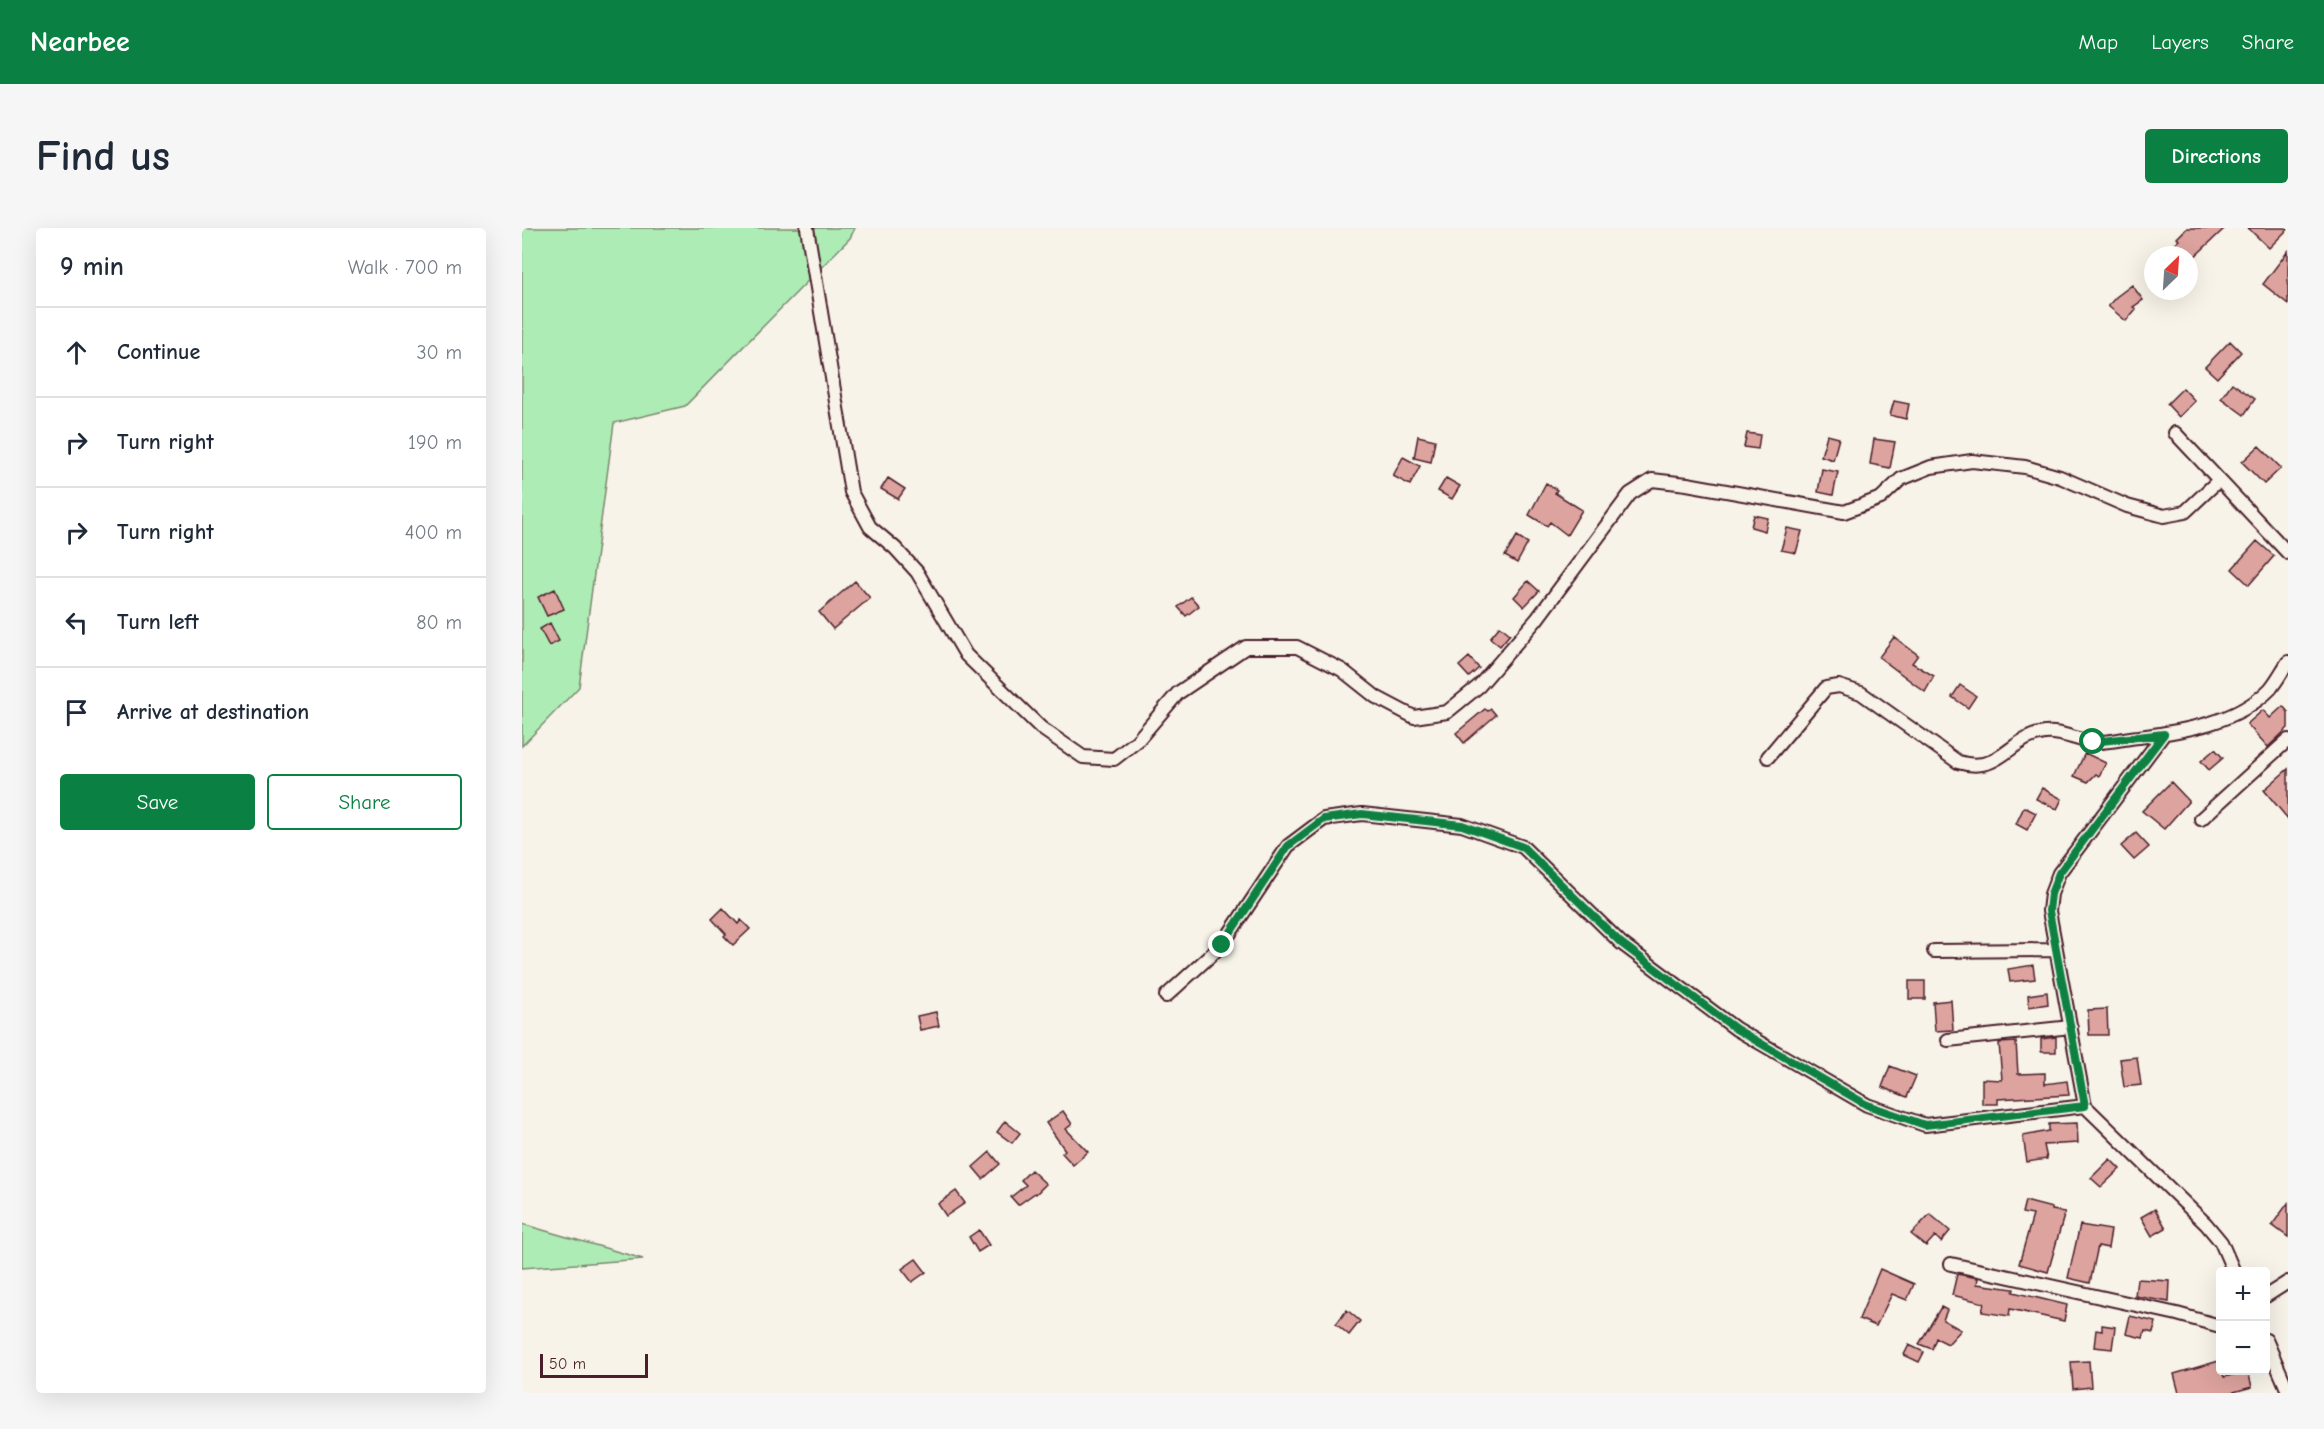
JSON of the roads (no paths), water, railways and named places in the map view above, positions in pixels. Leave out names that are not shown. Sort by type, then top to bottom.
[{"type":"street","points":[[807,228],[851,492],[870,527],[917,572],[966,655],[1041,728],[1083,757],[1114,759],[1137,741],[1178,693],[1246,647],[1297,647],[1342,670],[1376,697],[1414,717],[1447,712],[1479,686],[1537,619],[1630,494],[1652,480],[1688,484],[1844,512],[1881,498],[1901,478],[1931,467],[1972,461],[2060,477],[2127,506],[2164,516],[2185,512],[2219,480]]},
{"type":"street","points":[[2175,433],[2288,553]]},
{"type":"street","points":[[1768,757],[1826,688],[1839,686],[1861,693],[1958,762],[1973,766],[1990,763],[2026,739],[2043,733],[2062,733],[2093,742],[2164,734],[2232,716],[2270,689],[2288,662]]},
{"type":"street","points":[[2164,734],[2059,873],[2051,894],[2049,911],[2085,1106],[2206,1224],[2221,1242],[2232,1267]]},
{"type":"street","points":[[2201,819],[2288,740]]},
{"type":"street","points":[[1167,996],[1222,945],[1288,846],[1324,819],[1362,814],[1462,825],[1523,847],[1621,943],[1736,1029],[1867,1105],[1925,1125],[2085,1106]]},
{"type":"street","points":[[1934,951],[2056,950]]},
{"type":"street","points":[[1948,1040],[2071,1027]]},
{"type":"street","points":[[1951,1264],[2177,1314],[2216,1325]]},
{"type":"street","points":[[2270,1293],[2288,1282]]},
{"type":"street","points":[[2270,1351],[2288,1391]]}]
